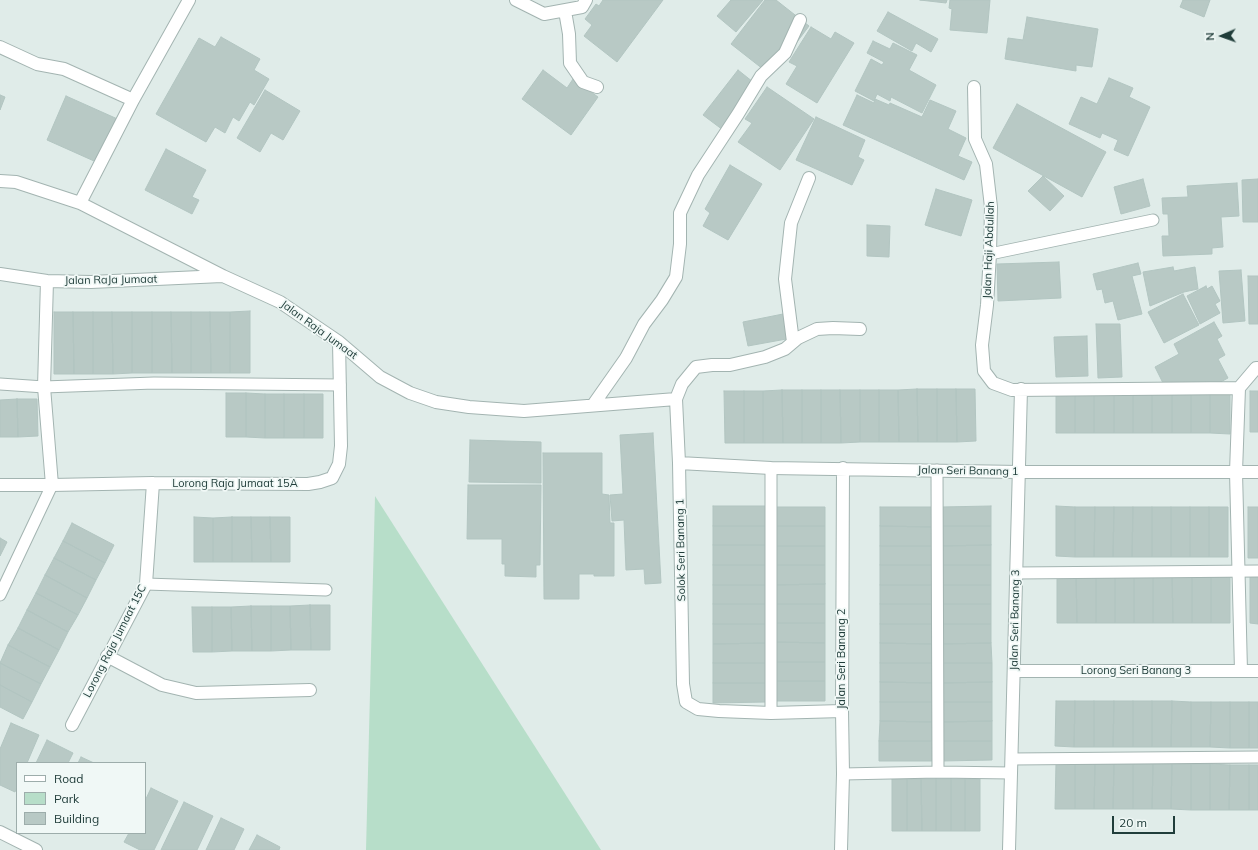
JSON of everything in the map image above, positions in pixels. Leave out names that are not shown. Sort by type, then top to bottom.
[{"type":"street","points":[[80,203],[118,131],[129,102],[189,0]]},
{"type":"street","points":[[516,0],[544,14],[565,11],[582,6],[586,0]]},
{"type":"street","points":[[565,11],[569,34],[570,63],[583,82],[597,87]]},
{"type":"street","points":[[594,405],[626,358],[644,324],[662,300],[676,277],[680,244],[680,212],[698,175],[761,76],[785,53],[800,20]]},
{"type":"street","points":[[0,47],[37,64],[64,69],[104,87],[129,102]]},
{"type":"street","name":"Jalan Haji Abdullah","points":[[974,87],[976,139],[986,164],[991,206],[987,305],[982,345],[984,371],[993,383],[1012,390],[1239,388]]},
{"type":"street","points":[[793,342],[785,279],[791,223],[809,178]]},
{"type":"street","name":"Jalan Raja Jumaat","points":[[0,181],[16,182],[80,203],[223,276],[280,302],[339,342],[380,377],[410,393],[436,402],[469,407],[524,411],[676,399]]},
{"type":"street","name":"Jalan RaJa Jumaat","points":[[0,274],[47,281],[91,282],[223,276]]},
{"type":"street","points":[[47,281],[44,387],[52,485]]},
{"type":"street","points":[[676,399],[682,384],[696,367],[730,365],[765,357],[785,349],[798,338],[816,329],[860,329]]},
{"type":"street","name":"Lorong Raja Jumaat 15A","points":[[0,485],[153,483],[308,484],[332,478],[339,464],[341,446],[339,342]]},
{"type":"street","points":[[1241,671],[1236,472],[1239,388],[1256,368],[1258,368]]},
{"type":"street","name":"Jalan Seri Banang 3","points":[[1009,850],[1021,389]]},
{"type":"street","name":"Solok Seri Banang 1","points":[[676,399],[679,463],[683,684],[686,702],[698,709],[771,713]]},
{"type":"street","name":"Jalan Seri Banang 1","points":[[679,463],[771,468],[1019,472],[1258,472]]},
{"type":"street","name":"Jalan Seri Banang 2","points":[[841,850],[843,774],[843,468]]},
{"type":"street","name":"Lorong Raja Jumaat 15C","points":[[72,724],[146,584],[153,483]]},
{"type":"street","points":[[107,656],[162,686],[196,693],[310,690]]},
{"type":"street","name":"Lorong Seri Banang 3","points":[[1014,671],[1258,671]]},
{"type":"street","points":[[771,713],[842,711]]},
{"type":"street","points":[[0,832],[36,850]]},
{"type":"lane","points":[[990,254],[1153,220]]},
{"type":"lane","points":[[0,384],[44,387],[154,383],[340,385]]},
{"type":"lane","points":[[771,468],[771,713]]},
{"type":"lane","points":[[937,470],[938,772]]},
{"type":"lane","points":[[0,595],[52,485]]},
{"type":"lane","points":[[1016,572],[1258,571]]},
{"type":"lane","points":[[146,584],[326,590]]},
{"type":"lane","points":[[1012,759],[1258,757]]},
{"type":"lane","points":[[843,774],[938,772],[1011,773]]},
{"type":"green space","points":[[375,496],[601,850],[366,850]]},
{"type":"building","points":[[603,0],[663,0],[617,62],[584,36],[592,25],[585,19],[596,4],[599,6]]},
{"type":"building","points":[[731,0],[763,0],[736,32],[717,16]]},
{"type":"building","points":[[765,0],[776,0],[809,26],[782,62],[768,73],[731,44]]},
{"type":"building","points":[[920,0],[947,0],[946,3]]},
{"type":"building","points":[[950,0],[990,0],[987,33],[950,30],[952,9],[949,8]]},
{"type":"building","points":[[1183,0],[1210,0],[1204,17],[1180,7]]},
{"type":"building","points":[[888,12],[938,39],[931,52],[916,43],[912,51],[877,31]]},
{"type":"building","points":[[1027,17],[1098,29],[1092,67],[1076,65],[1076,71],[1005,59],[1008,38],[1023,40]]},
{"type":"building","points":[[811,27],[831,39],[835,32],[854,43],[817,103],[786,84],[797,66],[789,62]]},
{"type":"building","points":[[221,37],[260,59],[254,70],[269,79],[254,105],[250,102],[239,121],[233,117],[225,133],[215,127],[206,142],[156,114],[199,38],[215,47]]},
{"type":"building","points":[[873,41],[890,49],[893,43],[917,55],[909,70],[936,85],[922,113],[891,97],[890,101],[877,94],[874,101],[855,91],[871,59],[882,65],[884,62],[867,53]]},
{"type":"building","points":[[543,70],[567,88],[573,79],[598,97],[571,135],[522,99]]},
{"type":"building","points":[[738,70],[758,86],[723,130],[703,115]]},
{"type":"building","points":[[1109,78],[1133,88],[1129,97],[1150,107],[1128,156],[1114,150],[1118,140],[1102,133],[1100,138],[1069,124],[1081,97],[1097,104]]},
{"type":"building","points":[[767,87],[814,119],[780,170],[738,142],[752,123],[745,119]]},
{"type":"building","points":[[265,90],[300,111],[283,140],[271,133],[260,152],[237,138]]},
{"type":"building","points":[[0,95],[5,97],[0,110]]},
{"type":"building","points":[[857,95],[874,103],[875,99],[889,105],[890,103],[922,117],[930,100],[956,111],[948,129],[966,138],[958,156],[972,162],[964,180],[843,125]]},
{"type":"building","points":[[66,96],[122,121],[103,165],[47,140]]},
{"type":"building","points":[[1017,104],[1106,152],[1082,197],[993,148]]},
{"type":"building","points":[[816,117],[865,140],[858,157],[864,160],[852,185],[796,160]]},
{"type":"building","points":[[166,149],[206,170],[192,197],[199,200],[192,214],[145,190]]},
{"type":"building","points":[[730,165],[762,184],[728,240],[703,226],[710,213],[705,209]]},
{"type":"building","points":[[1043,176],[1064,196],[1050,211],[1028,191]]},
{"type":"building","points":[[1143,179],[1150,206],[1121,214],[1114,187]]},
{"type":"building","points":[[1258,179],[1258,222],[1243,222],[1242,180]]},
{"type":"building","points":[[1237,183],[1239,216],[1221,217],[1223,247],[1212,248],[1212,254],[1163,256],[1162,236],[1169,236],[1168,214],[1163,214],[1162,198],[1188,197],[1187,186]]},
{"type":"building","points":[[936,189],[972,200],[961,236],[925,225]]},
{"type":"building","points":[[867,225],[890,226],[889,257],[867,256]]},
{"type":"building","points":[[1059,262],[1061,298],[998,301],[997,264]]},
{"type":"building","points":[[1138,263],[1141,274],[1132,276],[1142,314],[1118,320],[1113,301],[1105,303],[1102,289],[1097,290],[1093,274]]},
{"type":"building","points":[[1173,267],[1174,271],[1195,267],[1198,289],[1184,292],[1150,306],[1143,272]]},
{"type":"building","points":[[1241,270],[1245,321],[1223,323],[1219,271]]},
{"type":"building","points":[[1248,276],[1258,276],[1258,324],[1249,324]]},
{"type":"building","points":[[1206,286],[1207,289],[1212,286],[1220,301],[1215,304],[1220,313],[1200,324],[1187,296]]},
{"type":"building","points":[[1183,294],[1199,325],[1164,343],[1148,312]]},
{"type":"building","points":[[250,311],[250,373],[230,373],[230,312]]},
{"type":"building","points":[[54,312],[73,312],[74,374],[54,374]]},
{"type":"building","points":[[73,312],[93,312],[93,374],[74,374]]},
{"type":"building","points":[[93,312],[112,312],[113,374],[93,374]]},
{"type":"building","points":[[112,312],[132,312],[132,373],[113,374]]},
{"type":"building","points":[[132,312],[152,312],[152,373],[132,373]]},
{"type":"building","points":[[152,312],[171,312],[172,373],[152,373]]},
{"type":"building","points":[[171,312],[191,312],[191,373],[172,373]]},
{"type":"building","points":[[191,312],[210,312],[211,373],[191,373]]},
{"type":"building","points":[[210,312],[230,312],[230,373],[211,373]]},
{"type":"building","points":[[788,313],[792,338],[748,346],[743,322]]},
{"type":"building","points":[[1214,322],[1222,336],[1217,339],[1225,355],[1218,359],[1228,378],[1215,385],[1164,385],[1155,367],[1179,354],[1174,344]]},
{"type":"building","points":[[1096,324],[1120,324],[1122,377],[1098,378]]},
{"type":"building","points":[[1087,336],[1088,376],[1056,377],[1054,337]]},
{"type":"building","points":[[917,389],[937,389],[937,442],[918,442]]},
{"type":"building","points":[[917,389],[918,442],[899,442],[898,390]]},
{"type":"building","points":[[937,389],[956,389],[957,442],[937,442]]},
{"type":"building","points":[[956,389],[975,389],[976,441],[957,442]]},
{"type":"building","points":[[782,390],[802,390],[802,443],[783,443]]},
{"type":"building","points":[[782,390],[783,443],[763,443],[763,391]]},
{"type":"building","points":[[802,390],[821,390],[821,443],[802,443]]},
{"type":"building","points":[[821,390],[840,390],[841,443],[821,443]]},
{"type":"building","points":[[840,390],[860,390],[860,442],[841,443]]},
{"type":"building","points":[[860,390],[879,390],[879,442],[860,442]]},
{"type":"building","points":[[879,390],[898,390],[899,442],[879,442]]},
{"type":"building","points":[[724,391],[744,391],[744,443],[725,443]]},
{"type":"building","points":[[744,391],[763,391],[763,443],[744,443]]},
{"type":"building","points":[[1056,391],[1075,391],[1075,433],[1056,433]]},
{"type":"building","points":[[1075,391],[1094,391],[1094,433],[1075,433]]},
{"type":"building","points":[[1094,391],[1114,391],[1114,433],[1094,433]]},
{"type":"building","points":[[1114,391],[1133,391],[1133,433],[1114,433]]},
{"type":"building","points":[[1133,391],[1152,392],[1152,433],[1133,433]]},
{"type":"building","points":[[1250,391],[1258,391],[1258,432],[1250,432]]},
{"type":"building","points":[[1152,392],[1172,392],[1172,433],[1152,433]]},
{"type":"building","points":[[1172,392],[1191,392],[1191,433],[1172,433]]},
{"type":"building","points":[[1191,392],[1210,392],[1210,433],[1191,433]]},
{"type":"building","points":[[1210,392],[1230,392],[1230,434],[1210,433]]},
{"type":"building","points":[[226,393],[246,393],[246,437],[226,437]]},
{"type":"building","points":[[246,393],[265,394],[265,438],[246,437]]},
{"type":"building","points":[[265,394],[284,394],[284,438],[265,438]]},
{"type":"building","points":[[284,394],[304,394],[304,438],[284,438]]},
{"type":"building","points":[[304,394],[323,394],[323,438],[304,438]]},
{"type":"building","points":[[17,399],[37,399],[38,436],[18,437]]},
{"type":"building","points":[[17,399],[18,437],[0,437],[0,400]]},
{"type":"building","points":[[653,433],[661,583],[645,584],[644,569],[626,570],[624,520],[612,521],[610,495],[623,494],[620,435]]},
{"type":"building","points":[[470,440],[541,442],[541,483],[469,482]]},
{"type":"building","points":[[543,453],[602,453],[602,494],[609,495],[610,523],[614,523],[614,576],[579,574],[579,599],[544,599]]},
{"type":"building","points":[[468,485],[541,485],[540,565],[536,565],[536,577],[505,576],[505,564],[502,564],[502,539],[467,539]]},
{"type":"building","points":[[713,506],[766,506],[766,526],[713,526]]},
{"type":"building","points":[[991,506],[991,526],[941,526],[941,507]]},
{"type":"building","points":[[1056,506],[1075,507],[1075,557],[1056,556]]},
{"type":"building","points":[[773,507],[825,507],[825,526],[773,526]]},
{"type":"building","points":[[880,507],[933,507],[933,527],[880,526]]},
{"type":"building","points":[[1075,507],[1095,507],[1094,557],[1075,557]]},
{"type":"building","points":[[1095,507],[1114,507],[1113,557],[1094,557]]},
{"type":"building","points":[[1114,507],[1133,507],[1132,557],[1113,557]]},
{"type":"building","points":[[1133,507],[1152,507],[1152,557],[1132,557]]},
{"type":"building","points":[[1152,507],[1171,507],[1171,557],[1152,557]]},
{"type":"building","points":[[1171,507],[1190,507],[1190,557],[1171,557]]},
{"type":"building","points":[[1190,507],[1209,507],[1209,557],[1190,557]]},
{"type":"building","points":[[1209,507],[1228,507],[1228,557],[1209,557]]},
{"type":"building","points":[[1248,507],[1258,507],[1258,558],[1248,558]]},
{"type":"building","points":[[194,517],[213,518],[213,562],[194,562]]},
{"type":"building","points":[[232,517],[232,562],[213,562],[213,518]]},
{"type":"building","points":[[232,517],[251,517],[252,562],[232,562]]},
{"type":"building","points":[[251,517],[270,517],[271,562],[252,562]]},
{"type":"building","points":[[270,517],[290,517],[290,562],[271,562]]},
{"type":"building","points":[[72,523],[114,545],[105,563],[63,541]]},
{"type":"building","points":[[713,526],[766,526],[766,545],[713,545]]},
{"type":"building","points":[[773,526],[825,526],[825,546],[773,546]]},
{"type":"building","points":[[880,526],[933,527],[933,546],[880,546]]},
{"type":"building","points":[[941,526],[991,526],[991,545],[941,546]]},
{"type":"building","points":[[0,538],[7,542],[0,556]]},
{"type":"building","points":[[63,541],[105,563],[96,580],[54,558]]},
{"type":"building","points":[[713,545],[766,545],[766,565],[713,565]]},
{"type":"building","points":[[991,545],[991,565],[941,565],[941,546]]},
{"type":"building","points":[[773,546],[825,546],[825,565],[773,565]]},
{"type":"building","points":[[880,546],[933,546],[933,565],[880,565]]},
{"type":"building","points":[[54,558],[96,580],[87,598],[45,575]]},
{"type":"building","points":[[713,565],[766,565],[766,585],[713,585]]},
{"type":"building","points":[[773,565],[825,565],[825,584],[773,585]]},
{"type":"building","points":[[880,565],[933,565],[933,585],[880,585]]},
{"type":"building","points":[[941,565],[991,565],[991,585],[941,585]]},
{"type":"building","points":[[1172,573],[1173,623],[1153,623],[1153,574]]},
{"type":"building","points":[[1172,573],[1192,573],[1192,623],[1173,623]]},
{"type":"building","points":[[1192,573],[1211,573],[1211,623],[1192,623]]},
{"type":"building","points":[[1211,573],[1230,573],[1230,623],[1211,623]]},
{"type":"building","points":[[1250,573],[1258,574],[1258,624],[1250,623]]},
{"type":"building","points":[[1057,574],[1076,574],[1077,623],[1057,623]]},
{"type":"building","points":[[1076,574],[1096,574],[1096,623],[1077,623]]},
{"type":"building","points":[[1096,574],[1115,574],[1115,623],[1096,623]]},
{"type":"building","points":[[1115,574],[1134,574],[1134,623],[1115,623]]},
{"type":"building","points":[[1134,574],[1153,574],[1153,623],[1134,623]]},
{"type":"building","points":[[45,575],[87,598],[78,615],[36,593]]},
{"type":"building","points":[[825,584],[825,604],[773,604],[773,585]]},
{"type":"building","points":[[713,585],[766,585],[766,604],[713,604]]},
{"type":"building","points":[[880,585],[933,585],[932,604],[880,604]]},
{"type":"building","points":[[941,585],[991,585],[991,604],[941,604]]},
{"type":"building","points":[[36,593],[78,615],[68,632],[27,610]]},
{"type":"building","points":[[713,604],[766,604],[766,624],[713,624]]},
{"type":"building","points":[[773,604],[825,604],[825,623],[773,623]]},
{"type":"building","points":[[880,604],[932,604],[932,624],[880,624]]},
{"type":"building","points":[[941,604],[991,604],[991,624],[941,624]]},
{"type":"building","points":[[310,605],[330,605],[330,650],[311,650]]},
{"type":"building","points":[[310,605],[311,650],[291,650],[290,606]]},
{"type":"building","points":[[251,606],[271,606],[271,651],[252,651]]},
{"type":"building","points":[[251,606],[252,651],[232,651],[231,607]]},
{"type":"building","points":[[271,606],[290,606],[291,650],[271,651]]},
{"type":"building","points":[[192,607],[212,607],[212,652],[193,652]]},
{"type":"building","points":[[212,607],[231,607],[232,651],[212,652]]},
{"type":"building","points":[[27,610],[68,632],[59,650],[18,628]]},
{"type":"building","points":[[773,623],[825,623],[825,643],[773,642]]},
{"type":"building","points":[[713,624],[766,624],[766,643],[713,644]]},
{"type":"building","points":[[880,624],[932,624],[932,644],[880,643]]},
{"type":"building","points":[[941,624],[991,624],[991,643],[941,644]]},
{"type":"building","points":[[18,628],[59,650],[50,667],[8,645]]},
{"type":"building","points":[[773,642],[825,643],[825,662],[773,662]]},
{"type":"building","points":[[766,643],[766,663],[713,663],[713,644]]},
{"type":"building","points":[[880,643],[932,644],[932,663],[880,663]]},
{"type":"building","points":[[991,643],[992,663],[941,663],[941,644]]},
{"type":"building","points":[[8,645],[50,667],[41,684],[0,663]]},
{"type":"building","points":[[773,662],[825,662],[825,681],[773,681]]},
{"type":"building","points":[[0,663],[41,684],[32,702],[0,685]]},
{"type":"building","points":[[713,663],[766,663],[766,683],[713,683]]},
{"type":"building","points":[[880,663],[932,663],[932,683],[880,682]]},
{"type":"building","points":[[941,663],[992,663],[992,682],[941,683]]},
{"type":"building","points":[[773,681],[825,681],[825,701],[773,701]]},
{"type":"building","points":[[880,682],[932,683],[932,702],[880,702]]},
{"type":"building","points":[[992,682],[992,702],[942,702],[941,683]]},
{"type":"building","points":[[713,683],[766,683],[766,702],[713,703]]},
{"type":"building","points":[[0,685],[32,702],[23,719],[0,707]]},
{"type":"building","points":[[1056,701],[1075,701],[1074,747],[1055,746]]},
{"type":"building","points":[[1075,701],[1094,701],[1094,747],[1074,747]]},
{"type":"building","points":[[1094,701],[1114,701],[1113,747],[1094,747]]},
{"type":"building","points":[[1114,701],[1133,701],[1133,747],[1113,747]]},
{"type":"building","points":[[1133,701],[1152,701],[1152,747],[1133,747]]},
{"type":"building","points":[[1152,701],[1172,701],[1171,747],[1152,747]]},
{"type":"building","points":[[1172,701],[1191,702],[1191,747],[1171,747]]},
{"type":"building","points":[[880,702],[932,702],[932,722],[880,721]]},
{"type":"building","points":[[942,702],[992,702],[992,721],[942,722]]},
{"type":"building","points":[[1191,702],[1211,702],[1210,747],[1191,747]]},
{"type":"building","points":[[1211,702],[1230,702],[1230,748],[1210,747]]},
{"type":"building","points":[[1230,702],[1249,702],[1249,748],[1230,748]]},
{"type":"building","points":[[1249,702],[1258,702],[1258,748],[1249,748]]},
{"type":"building","points":[[880,721],[932,722],[932,741],[879,741]]},
{"type":"building","points":[[992,721],[992,741],[942,741],[942,722]]},
{"type":"building","points":[[11,723],[39,735],[27,762],[16,762],[15,792],[0,785],[0,749]]},
{"type":"building","points":[[47,740],[73,753],[68,762],[36,762]]},
{"type":"building","points":[[879,741],[932,741],[932,761],[879,761]]},
{"type":"building","points":[[942,741],[992,741],[992,760],[942,761]]},
{"type":"building","points":[[81,757],[92,762],[78,762]]},
{"type":"building","points":[[1056,763],[1075,764],[1075,809],[1055,809]]},
{"type":"building","points":[[1075,764],[1095,764],[1094,809],[1075,809]]},
{"type":"building","points":[[1095,764],[1114,764],[1113,809],[1094,809]]},
{"type":"building","points":[[1114,764],[1133,764],[1133,809],[1113,809]]},
{"type":"building","points":[[1133,764],[1153,764],[1152,809],[1133,809]]},
{"type":"building","points":[[1153,764],[1172,764],[1171,809],[1152,809]]},
{"type":"building","points":[[1172,764],[1191,764],[1191,810],[1171,809]]},
{"type":"building","points":[[1191,764],[1210,764],[1210,810],[1191,810]]},
{"type":"building","points":[[1210,764],[1230,765],[1229,810],[1210,810]]},
{"type":"building","points":[[1230,765],[1249,765],[1249,810],[1229,810]]},
{"type":"building","points":[[1249,765],[1258,765],[1258,810],[1249,810]]},
{"type":"building","points":[[892,779],[907,779],[907,831],[892,831]]},
{"type":"building","points":[[907,779],[921,779],[922,831],[907,831]]},
{"type":"building","points":[[921,779],[936,779],[936,831],[922,831]]},
{"type":"building","points":[[936,779],[951,779],[951,831],[936,831]]},
{"type":"building","points":[[951,779],[965,779],[965,831],[951,831]]},
{"type":"building","points":[[965,779],[980,779],[980,831],[965,831]]},
{"type":"building","points":[[151,788],[178,801],[154,850],[140,850],[124,842],[128,834],[146,834],[146,799]]},
{"type":"building","points":[[184,802],[213,816],[197,850],[161,850]]},
{"type":"building","points":[[221,818],[244,829],[234,850],[206,850]]},
{"type":"building","points":[[257,835],[280,847],[279,850],[249,850]]}]
